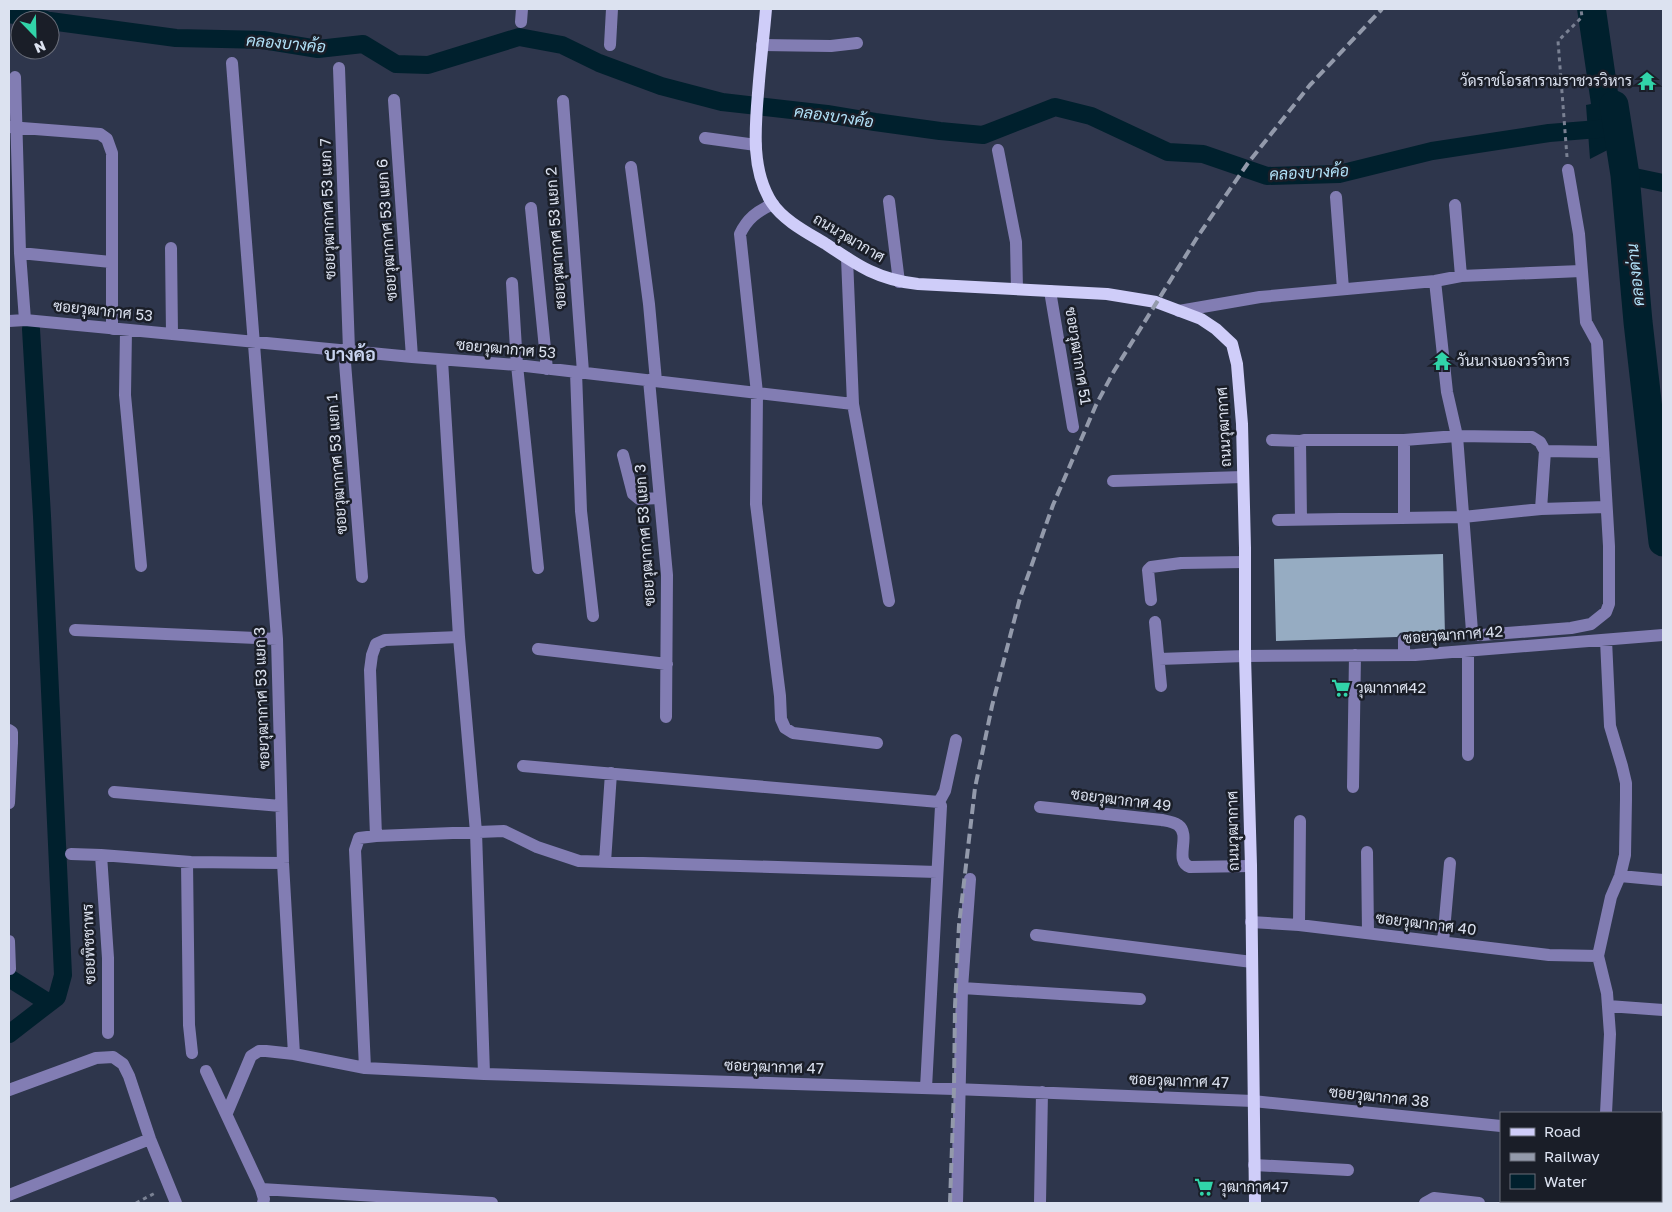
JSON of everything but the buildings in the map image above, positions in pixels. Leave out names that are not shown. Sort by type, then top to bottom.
[{"type":"main road","name":"ถนนวุฒากาศ","points":[[766,9],[756,122],[756,145],[759,170],[765,190],[773,204],[789,220],[869,272],[899,282],[1117,296],[1156,302],[1201,319],[1216,329],[1232,344],[1238,372],[1242,424],[1245,656],[1251,866],[1255,1203]]},
{"type":"street","points":[[610,45],[612,9]]},
{"type":"street","points":[[762,45],[831,46],[857,43]]},
{"type":"street","name":"ซอยวุฒากาศ 53 แยก 3","points":[[232,63],[277,639],[283,863],[294,1054]]},
{"type":"street","name":"ซอยวุฒากาศ 53 แยก 7","points":[[339,68],[346,350]]},
{"type":"street","points":[[15,77],[13,127],[25,320]]},
{"type":"street","name":"ซอยวุฒากาศ 53 แยก 6","points":[[394,100],[412,357]]},
{"type":"street","name":"ซอยวุฒากาศ 53 แยก 2","points":[[563,101],[580,372],[581,512],[593,616]]},
{"type":"street","points":[[13,127],[100,134],[107,139],[112,153],[112,329]]},
{"type":"street","points":[[705,138],[756,145]]},
{"type":"street","points":[[998,150],[1016,242],[1016,289]]},
{"type":"street","name":"ซอยวุฒากาศ 53 แยก 3","points":[[631,167],[650,304],[659,498],[667,575],[666,717]]},
{"type":"street","points":[[1435,281],[1446,392],[1457,436],[1472,631],[1481,635],[1571,628],[1591,624],[1606,612],[1609,604],[1609,546],[1597,342],[1586,322],[1579,234],[1568,170]]},
{"type":"street","points":[[1336,196],[1343,289]]},
{"type":"street","points":[[889,201],[899,282]]},
{"type":"street","points":[[773,204],[751,216],[740,234],[757,392],[756,504],[780,696],[781,719],[785,728],[793,733],[877,743]]},
{"type":"street","points":[[1455,205],[1461,276]]},
{"type":"street","name":"ซอยวุฒากาศ 53 แยก 2","points":[[531,208],[547,368]]},
{"type":"street","points":[[171,248],[172,334]]},
{"type":"street","points":[[20,253],[112,262]]},
{"type":"street","points":[[847,258],[853,404],[889,601]]},
{"type":"street","points":[[1179,311],[1260,296],[1435,281],[1461,276],[1581,271]]},
{"type":"street","points":[[512,283],[517,365],[538,568]]},
{"type":"street","name":"ซอยวุฒากาศ 51","points":[[1050,291],[1073,427]]},
{"type":"street","name":"ซอยวุฒากาศ 53","points":[[9,321],[25,320],[442,360],[517,365],[853,404]]},
{"type":"street","points":[[126,330],[126,395],[141,566]]},
{"type":"street","name":"ซอยวุฒากาศ 53 แยก 1","points":[[346,350],[362,577]]},
{"type":"street","points":[[442,360],[459,637],[476,832],[484,1074]]},
{"type":"street","points":[[1272,440],[1404,440],[1457,436],[1532,437],[1540,442],[1545,451],[1541,509]]},
{"type":"street","points":[[1404,440],[1404,518]]},
{"type":"street","points":[[1300,441],[1301,520]]},
{"type":"street","points":[[1545,451],[1603,452]]},
{"type":"street","points":[[623,455],[632,494],[639,499],[659,498]]},
{"type":"street","points":[[1113,481],[1243,477]]},
{"type":"street","points":[[1278,520],[1463,517],[1541,509],[1606,507]]},
{"type":"street","points":[[1151,600],[1148,570],[1151,567],[1181,563],[1244,562]]},
{"type":"street","points":[[1155,622],[1161,686]]},
{"type":"street","points":[[75,630],[277,639]]},
{"type":"street","name":"ซอยวุฒากาศ 42","points":[[1159,659],[1245,656],[1404,655],[1663,635]]},
{"type":"street","points":[[376,836],[370,670],[376,644],[385,640],[459,637]]},
{"type":"street","points":[[1404,640],[1404,655]]},
{"type":"street","points":[[1606,640],[1610,726],[1626,783],[1625,855],[1612,897],[1598,956],[1607,993],[1610,1034],[1606,1112]]},
{"type":"street","points":[[538,649],[667,664]]},
{"type":"street","points":[[1468,651],[1468,754]]},
{"type":"street","points":[[1353,787],[1355,655]]},
{"type":"street","points":[[9,730],[12,732],[9,803]]},
{"type":"street","points":[[926,1088],[941,806],[939,802],[945,790],[956,740]]},
{"type":"street","points":[[523,766],[939,802]]},
{"type":"street","points":[[605,862],[612,773]]},
{"type":"street","points":[[114,792],[281,806]]},
{"type":"street","name":"ซอยวุฒากาศ 49","points":[[1040,807],[1176,823],[1184,837],[1182,862],[1185,865],[1190,867],[1251,866]]},
{"type":"street","points":[[1299,925],[1300,821]]},
{"type":"street","points":[[365,1068],[354,850],[359,838],[494,830],[504,831],[537,846],[579,861],[937,872]]},
{"type":"street","points":[[1367,852],[1368,933]]},
{"type":"street","points":[[70,854],[187,862],[283,863]]},
{"type":"street","name":"ซอยพิชชาพร","points":[[101,855],[108,958],[108,1032]]},
{"type":"street","points":[[187,862],[189,1025],[192,1053]]},
{"type":"street","points":[[1443,942],[1450,863]]},
{"type":"street","points":[[1620,876],[1663,880]]},
{"type":"street","points":[[957,1203],[962,988],[970,879]]},
{"type":"street","name":"ซอยวุฒากาศ 40","points":[[1251,922],[1299,925],[1549,955],[1598,956]]},
{"type":"street","points":[[1036,935],[1252,962]]},
{"type":"street","points":[[9,941],[10,969]]},
{"type":"street","points":[[962,988],[1140,999]]},
{"type":"street","points":[[1608,1006],[1663,1010]]},
{"type":"street","name":"ซอยวุฒากาศ 47","points":[[227,1114],[251,1056],[259,1051],[294,1054],[365,1068],[484,1074],[960,1089],[1254,1101]]},
{"type":"street","points":[[9,1090],[96,1058],[113,1058],[123,1064],[130,1076],[150,1138],[176,1203]]},
{"type":"street","points":[[206,1071],[261,1189],[264,1199],[263,1203]]},
{"type":"street","points":[[1040,1203],[1042,1092]]},
{"type":"street","name":"ซอยวุฒากาศ 38","points":[[1254,1101],[1500,1126]]},
{"type":"street","points":[[9,1195],[150,1138]]},
{"type":"street","points":[[1254,1165],[1348,1170]]},
{"type":"street","points":[[261,1189],[404,1201],[492,1203]]},
{"type":"street","points":[[1425,1203],[1434,1198],[1479,1203]]},
{"type":"path","points":[[1568,170],[1558,42],[1582,17],[1581,9]]},
{"type":"path","points":[[136,1203],[159,1192],[162,1198]]},
{"type":"water","points":[[1577,9],[1606,9],[1625,141],[1590,159],[1586,105],[1591,104]]},
{"type":"waterway","name":"คลองบางค้อ","points":[[60,22],[176,38],[263,40],[318,49],[363,44],[396,64],[428,65],[519,37],[562,45],[599,63],[661,86],[722,102],[827,114],[940,131],[983,135],[1055,107],[1091,116],[1168,152],[1203,154],[1267,176],[1339,174],[1432,151],[1549,133],[1611,128]]},
{"type":"waterway","name":"คลองด่าน","points":[[1614,105],[1625,175],[1638,322],[1663,542]]},
{"type":"waterway","points":[[1625,175],[1663,183]]},
{"type":"waterway","points":[[9,1034],[57,997],[63,975],[42,516],[31,329]]},
{"type":"waterway","points":[[9,978],[49,1003]]},
{"type":"railway","points":[[950,1203],[959,925],[975,788],[992,706],[1020,598],[1053,505],[1096,405],[1114,371],[1198,236],[1248,163],[1310,85],[1382,9]]},
{"type":"place","name":"วัดราชโอรสารามราชวรวิหาร","points":[[1647,81]]},
{"type":"place","name":"วันนางนองวรวิหาร","points":[[1442,361]]},
{"type":"place","name":"วุฒากาศ42","points":[[1341,688]]},
{"type":"place","name":"วุฒากาศ47","points":[[1204,1187]]},
{"type":"district","name":"บางค้อ","points":[[350,355]]}]
